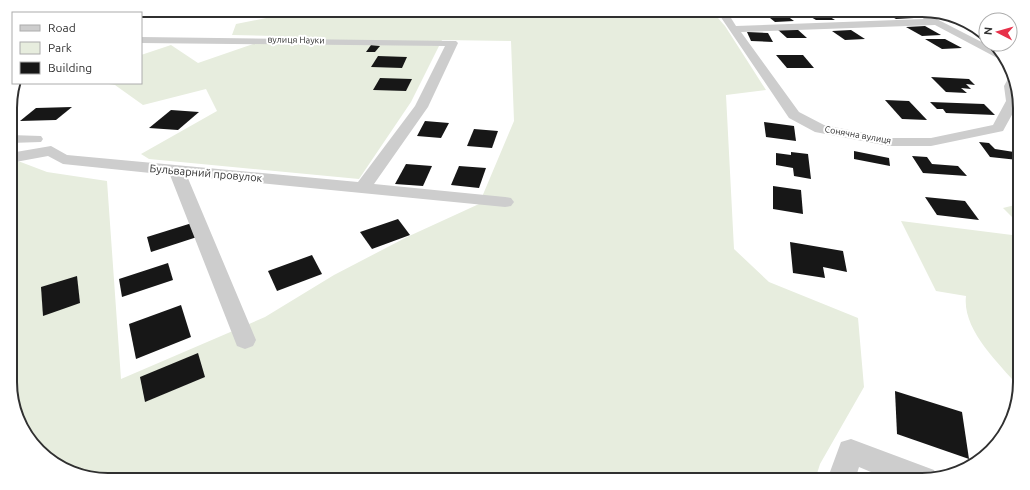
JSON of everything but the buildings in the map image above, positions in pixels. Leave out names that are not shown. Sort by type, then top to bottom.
[{"type":"street","name":"Сонячна вулиця","points":[[725,17],[794,115],[820,129],[889,142],[931,142],[998,128],[1013,107]]},
{"type":"street","points":[[928,18],[993,52]]},
{"type":"street","points":[[733,29],[936,22]]},
{"type":"street","name":"вулиця Науки","points":[[142,40],[452,43],[421,107],[363,187]]},
{"type":"street","points":[[17,140],[36,139]]},
{"type":"street","name":"Бульварний провулок","points":[[17,157],[51,151],[63,159],[177,172],[363,187],[505,202]]},
{"type":"street","points":[[177,172],[245,340]]},
{"type":"street","points":[[843,473],[851,451],[906,473]]},
{"type":"green space","points":[[271,17],[717,17],[725,26],[766,90],[726,95],[734,249],[769,282],[858,318],[864,387],[820,464],[817,473],[102,473],[73,466],[53,454],[36,437],[29,427],[20,405],[18,394],[17,161],[47,172],[107,181],[121,379],[265,317],[334,275],[407,237],[479,204],[514,121],[511,41],[442,40],[411,102],[359,179],[149,159],[141,154],[217,111],[206,89],[143,105],[115,85],[108,84],[142,84],[142,55],[171,45],[198,63],[276,36],[232,35],[236,24]]},
{"type":"green space","points":[[1013,206],[1013,218],[1003,208]]},
{"type":"green space","points":[[901,221],[1013,235],[1013,380],[992,357],[976,333],[966,309],[966,296],[936,291]]}]
